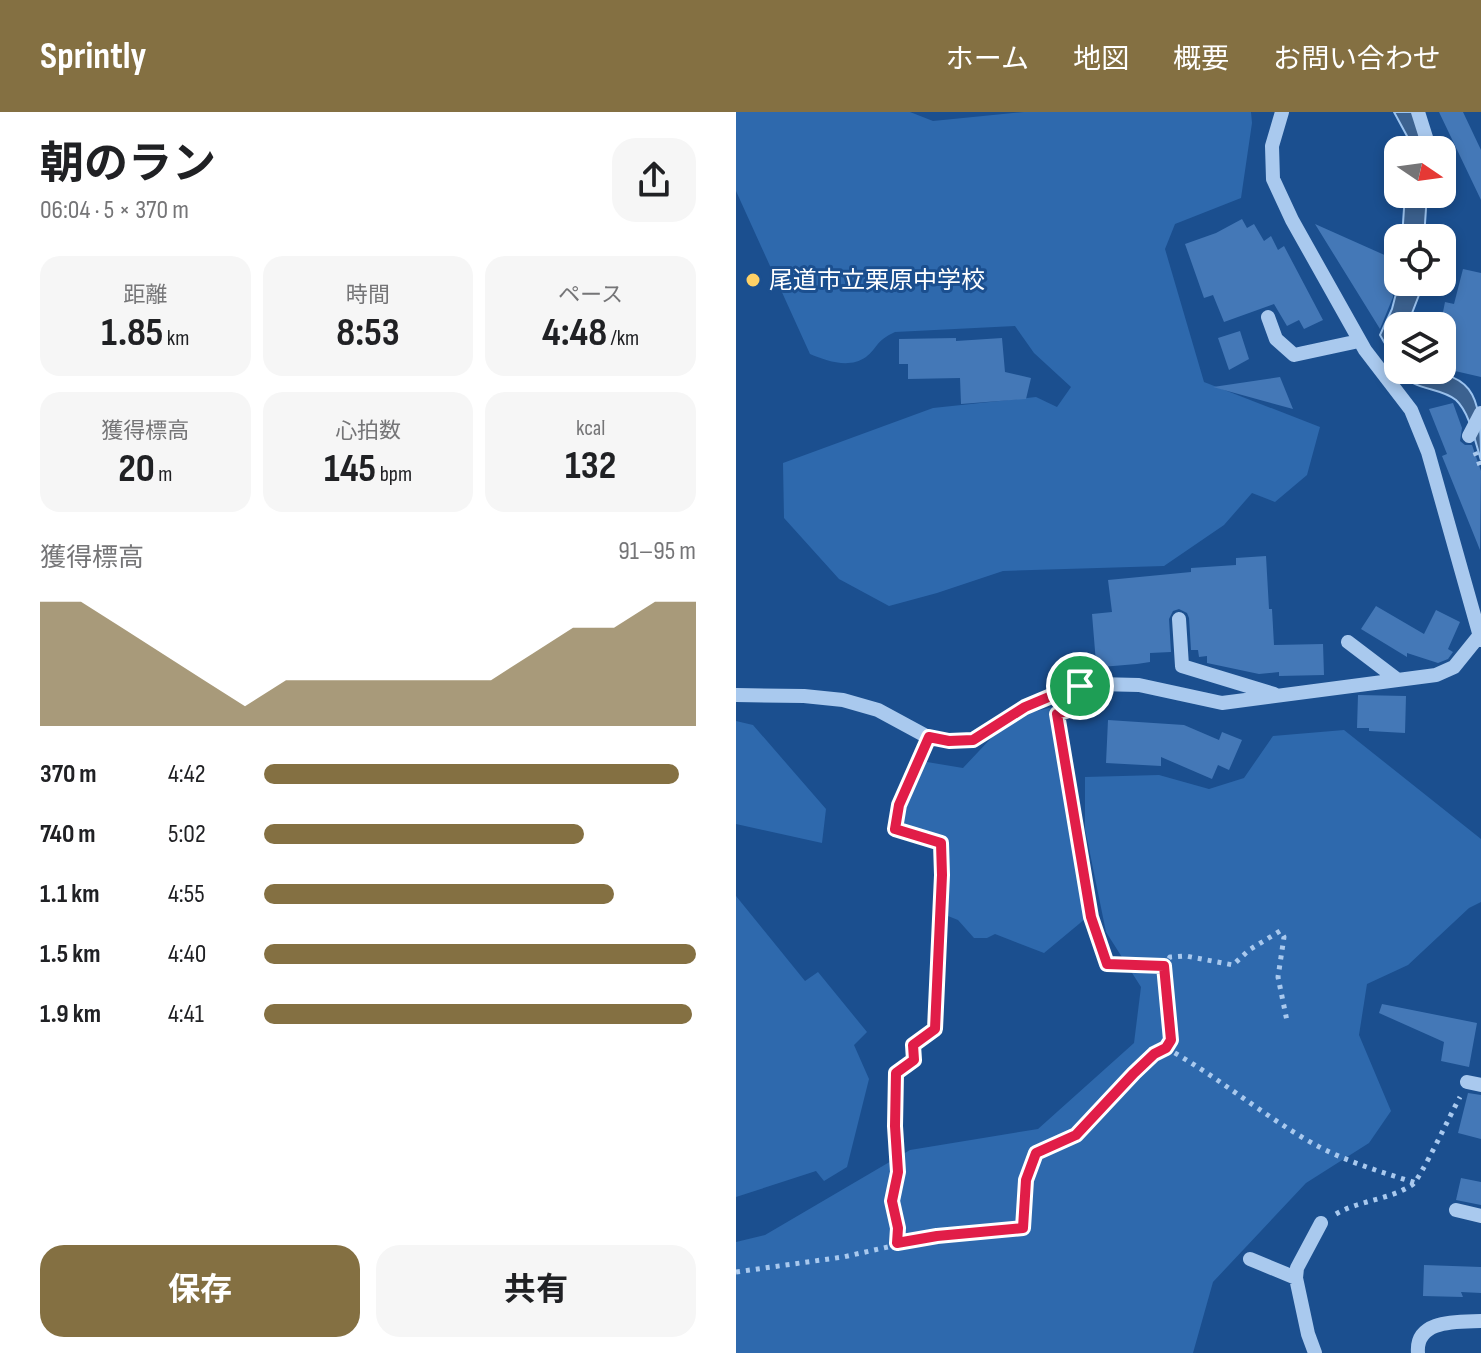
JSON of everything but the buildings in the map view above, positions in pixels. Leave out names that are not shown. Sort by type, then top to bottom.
[{"type":"street","points":[[736,695],[843,700],[878,710],[929,737],[949,741],[973,740],[1025,707],[1080,686],[1139,685],[1222,703],[1436,675],[1454,667],[1480,638],[1422,438],[1411,410],[1359,341],[1292,220],[1273,179],[1272,146],[1282,112]]},
{"type":"street","points":[[1418,112],[1426,136]]},
{"type":"street","points":[[1268,317],[1276,339],[1294,355],[1359,341]]},
{"type":"street","points":[[1470,435],[1480,415]]},
{"type":"street","points":[[1179,619],[1182,666],[1277,695]]},
{"type":"street","points":[[1348,642],[1398,680]]},
{"type":"street","points":[[1456,1210],[1481,1216]]},
{"type":"street","points":[[1315,1353],[1296,1278],[1300,1262],[1321,1223]]},
{"type":"street","points":[[1250,1259],[1296,1278]]},
{"type":"street","points":[[1418,1353],[1417,1345],[1427,1330],[1447,1322],[1481,1321]]},
{"type":"path","points":[[1080,686],[1078,707],[1057,714],[1091,917],[1107,964],[1164,966]]},
{"type":"path","points":[[897,1243],[898,1228],[892,1201],[898,1172],[896,1073],[914,1060],[913,1045],[935,1029],[942,875],[941,843],[894,827],[899,805],[929,737]]},
{"type":"path","points":[[736,1272],[843,1257],[937,1236],[1023,1228],[1026,1180],[1036,1153],[1076,1135],[1171,1040],[1164,966],[1170,957],[1176,955],[1233,965],[1249,950],[1280,931],[1284,937],[1278,977],[1287,1021]]},
{"type":"path","points":[[1166,1048],[1313,1143],[1379,1172],[1416,1183]]},
{"type":"path","points":[[1321,1223],[1346,1208],[1387,1197],[1416,1183],[1474,1083]]},
{"type":"shaded area","points":[[736,112],[910,112],[933,121],[1024,112],[1251,112],[1241,198],[1175,224],[1165,249],[1204,382],[1320,427],[1307,475],[1275,502],[1252,493],[1224,525],[1164,566],[1003,571],[889,606],[839,579],[784,518],[783,463],[933,408],[1036,397],[1057,407],[1071,387],[1034,353],[1015,326],[895,332],[884,338],[866,357],[852,363],[831,361],[810,354],[736,191]]},
{"type":"shaded area","points":[[1394,112],[1413,112],[1422,136],[1407,136]]},
{"type":"shaded area","points":[[1404,208],[1426,208],[1425,224],[1403,224]]},
{"type":"shaded area","points":[[1395,296],[1419,296],[1412,312],[1391,312]]},
{"type":"shaded area","points":[[1456,379],[1469,389],[1479,417],[1481,460],[1461,406],[1442,392],[1416,384],[1456,384]]},
{"type":"shaded area","points":[[1056,706],[1091,914],[1044,953],[995,934],[987,938],[974,938],[958,920],[943,914],[943,843],[896,828],[901,806],[921,761],[963,768],[995,734],[1029,713]]},
{"type":"shaded area","points":[[736,721],[753,725],[826,809],[822,843],[736,824]]},
{"type":"shaded area","points":[[1344,730],[1481,839],[1481,902],[1469,908],[1408,965],[1367,984],[1359,1035],[1391,1111],[1369,1143],[1306,1183],[1213,1282],[1193,1353],[736,1353],[736,1242],[765,1235],[910,1150],[1038,1129],[1134,1043],[1141,987],[1106,932],[1085,829],[1085,777],[1159,775],[1209,789],[1244,778],[1273,736]]},
{"type":"shaded area","points":[[736,896],[805,981],[818,972],[867,1032],[854,1045],[869,1079],[847,1167],[824,1181],[816,1171],[736,1197]]},
{"type":"place","name":"尾道市立栗原中学校","points":[[753,280]]},
{"type":"route","points":[[1080,686],[1078,707],[1057,714],[1091,917],[1107,964],[1164,966],[1171,1040],[1166,1048],[1154,1054],[1134,1073],[1076,1135],[1036,1153],[1026,1180],[1023,1228],[897,1243],[898,1228],[892,1201],[898,1172],[896,1073],[914,1060],[913,1045],[935,1029],[942,875],[941,843],[895,829],[899,805],[929,737],[949,741],[973,740],[1025,707],[1080,686]]}]
